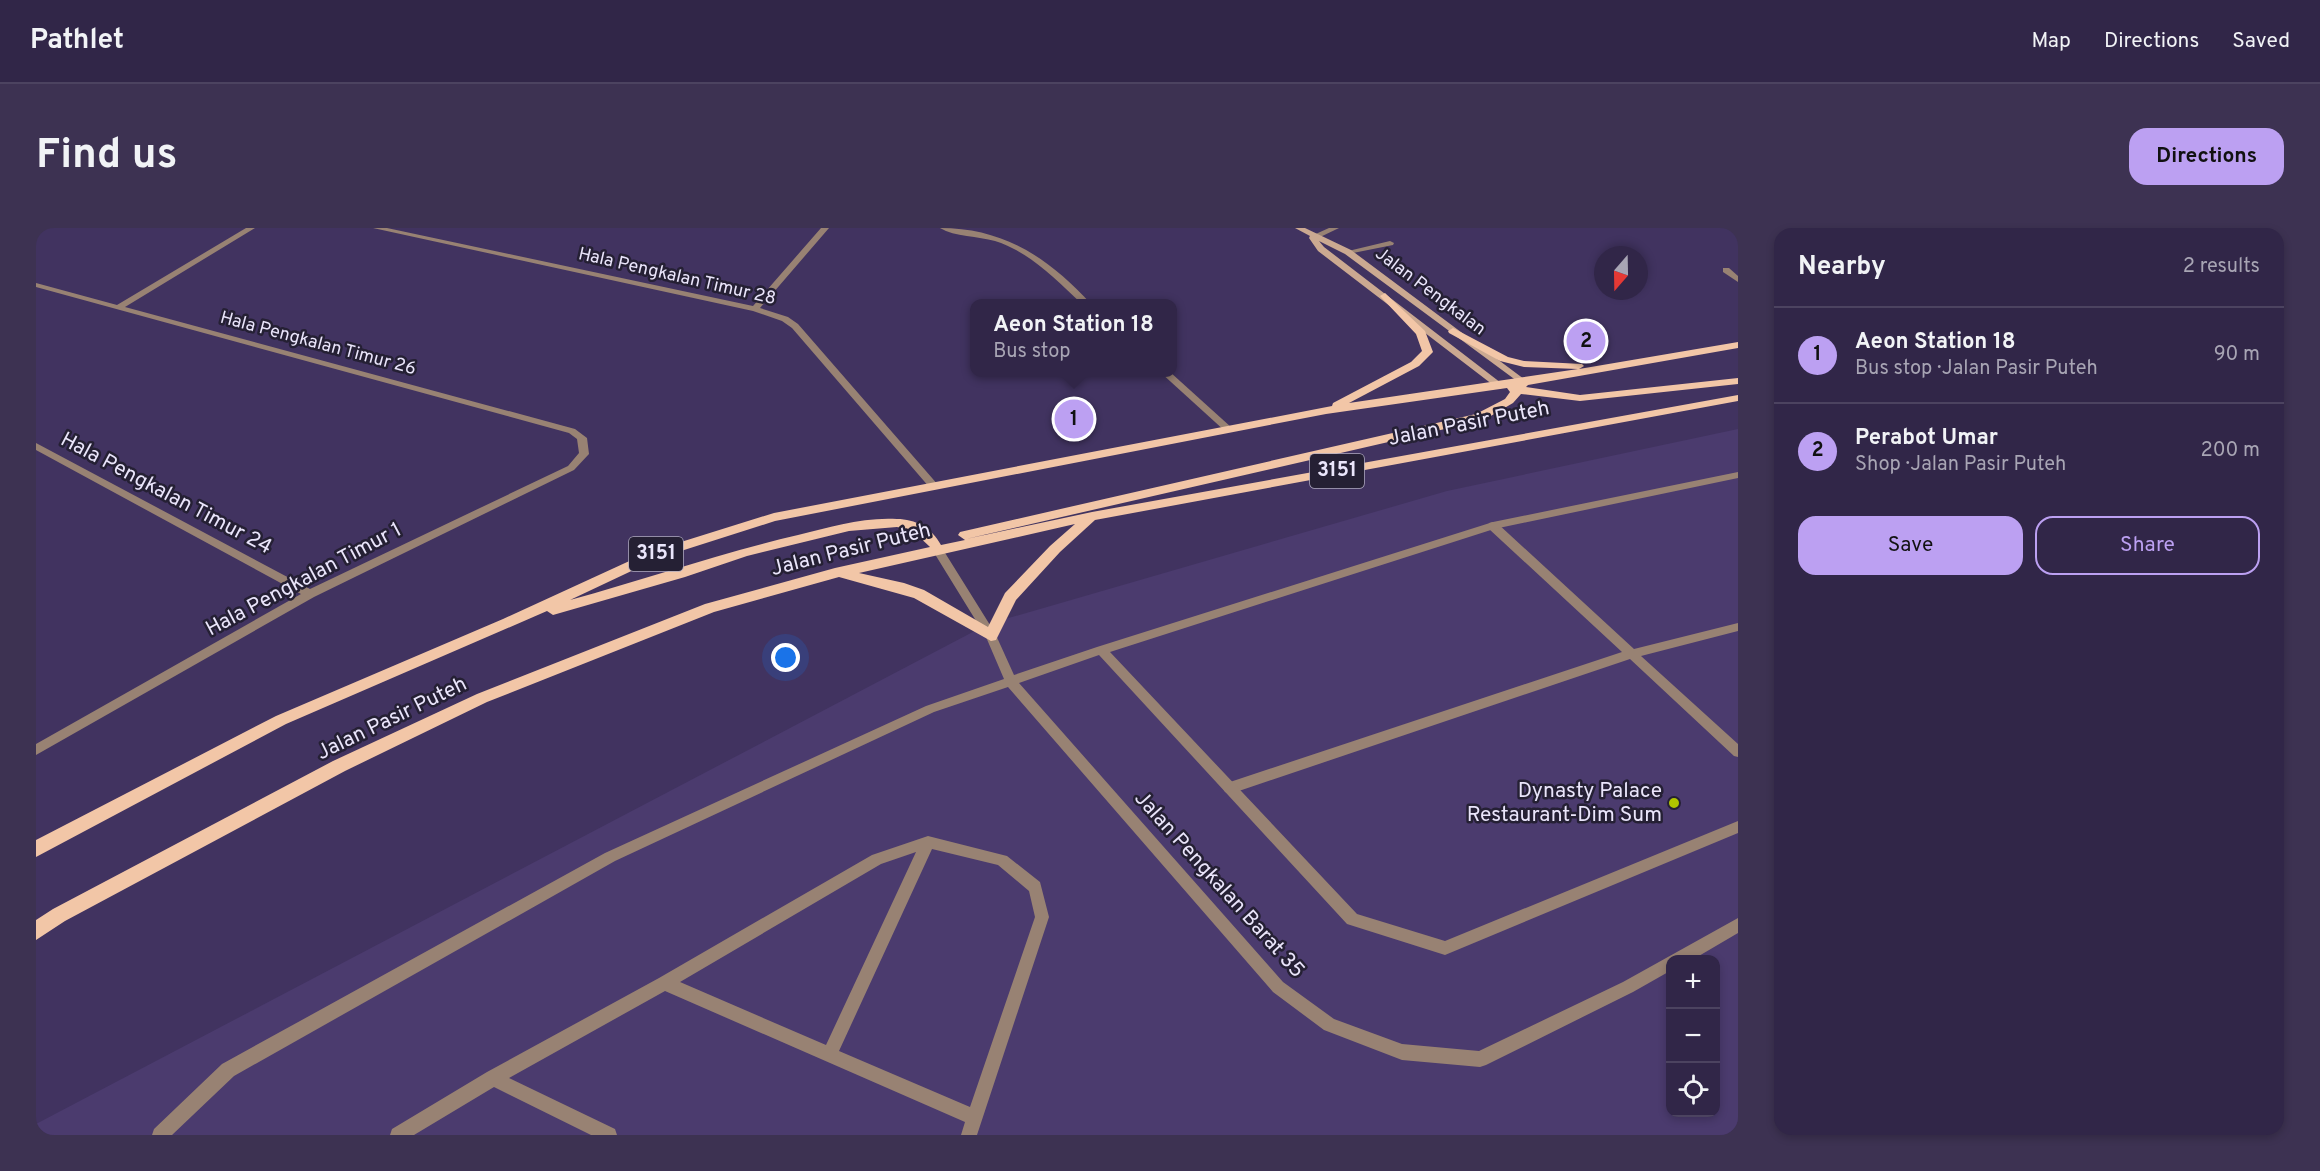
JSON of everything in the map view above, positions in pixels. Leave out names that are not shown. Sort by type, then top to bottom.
[{"type":"main road","points":[[1326,410],[1414,364],[1428,352],[1421,333],[1385,296]]},
{"type":"main road","points":[[1454,331],[1504,359],[1524,364],[1610,368]]},
{"type":"main road","name":"Jalan Pasir Puteh","points":[[1521,386],[1738,345]]},
{"type":"main road","points":[[1500,386],[1521,386],[1580,398],[1738,381]]},
{"type":"main road","name":"Jalan Pasir Puteh","points":[[36,849],[281,720],[508,623],[654,555],[774,517],[1326,410],[1500,386]]},
{"type":"main road","points":[[508,623],[680,574],[745,552],[849,527],[897,523],[917,527],[936,547],[1480,417],[1509,401],[1521,386]]},
{"type":"main road","name":"Jalan Pasir Puteh","points":[[36,931],[59,915],[339,766],[482,698],[710,609],[936,547],[1092,516],[1738,398]]},
{"type":"main road","points":[[835,573],[903,588],[941,606],[991,636],[1010,597],[1055,549],[1092,516]]},
{"type":"street","points":[[119,307],[251,228]]},
{"type":"street","name":"Hala Pengkalan Timur 28","points":[[377,228],[755,309],[785,319],[795,326],[934,486]]},
{"type":"street","points":[[755,309],[825,228]]},
{"type":"street","points":[[944,228],[981,235],[1017,247],[1044,265],[1082,299]]},
{"type":"street","name":"Jalan Pengkalan","points":[[1299,228],[1313,237],[1348,252],[1454,331],[1521,386]]},
{"type":"street","points":[[1313,237],[1335,228]]},
{"type":"street","name":"Jalan Pengkalan","points":[[1313,237],[1322,249],[1500,386]]},
{"type":"street","points":[[1348,252],[1390,243]]},
{"type":"street","points":[[1726,270],[1738,280]]},
{"type":"street","name":"Hala Pengkalan Timur 26","points":[[36,285],[572,431],[582,438],[584,444]]},
{"type":"street","points":[[1170,377],[1229,430]]},
{"type":"street","name":"Hala Pengkalan Timur 1","points":[[36,750],[310,594],[571,468],[584,454],[584,444]]},
{"type":"street","name":"Hala Pengkalan Timur 24","points":[[36,446],[310,594]]},
{"type":"street","points":[[160,1135],[228,1070],[610,857],[930,709],[1101,650],[1493,526],[1738,475]]},
{"type":"street","points":[[1493,526],[1738,752]]},
{"type":"street","name":"Jalan Pengkalan Barat 35","points":[[936,547],[991,636],[1011,682],[1278,987],[1329,1024],[1402,1052],[1480,1059],[1628,987],[1666,966]]},
{"type":"street","points":[[1230,788],[1631,654],[1738,627]]},
{"type":"street","points":[[1101,650],[1352,919],[1446,948],[1738,827]]},
{"type":"street","points":[[829,1055],[928,842]]},
{"type":"street","points":[[398,1135],[493,1078],[664,983],[877,859],[928,842],[1002,860],[1035,887],[1042,917],[969,1135]]},
{"type":"street","points":[[1686,955],[1738,925]]},
{"type":"street","points":[[664,983],[974,1117]]},
{"type":"street","points":[[493,1078],[609,1135]]},
{"type":"shaded area","points":[[1738,429],[1738,1135],[36,1135],[36,1124],[988,624],[1447,491]]},
{"type":"place","name":"Perabot Umar","points":[[1586,341]]},
{"type":"place","name":"Aeon Station 18","points":[[1074,419]]},
{"type":"place","name":"Dynasty Palace Restaurant-Dim Sum","points":[[1674,803]]}]
